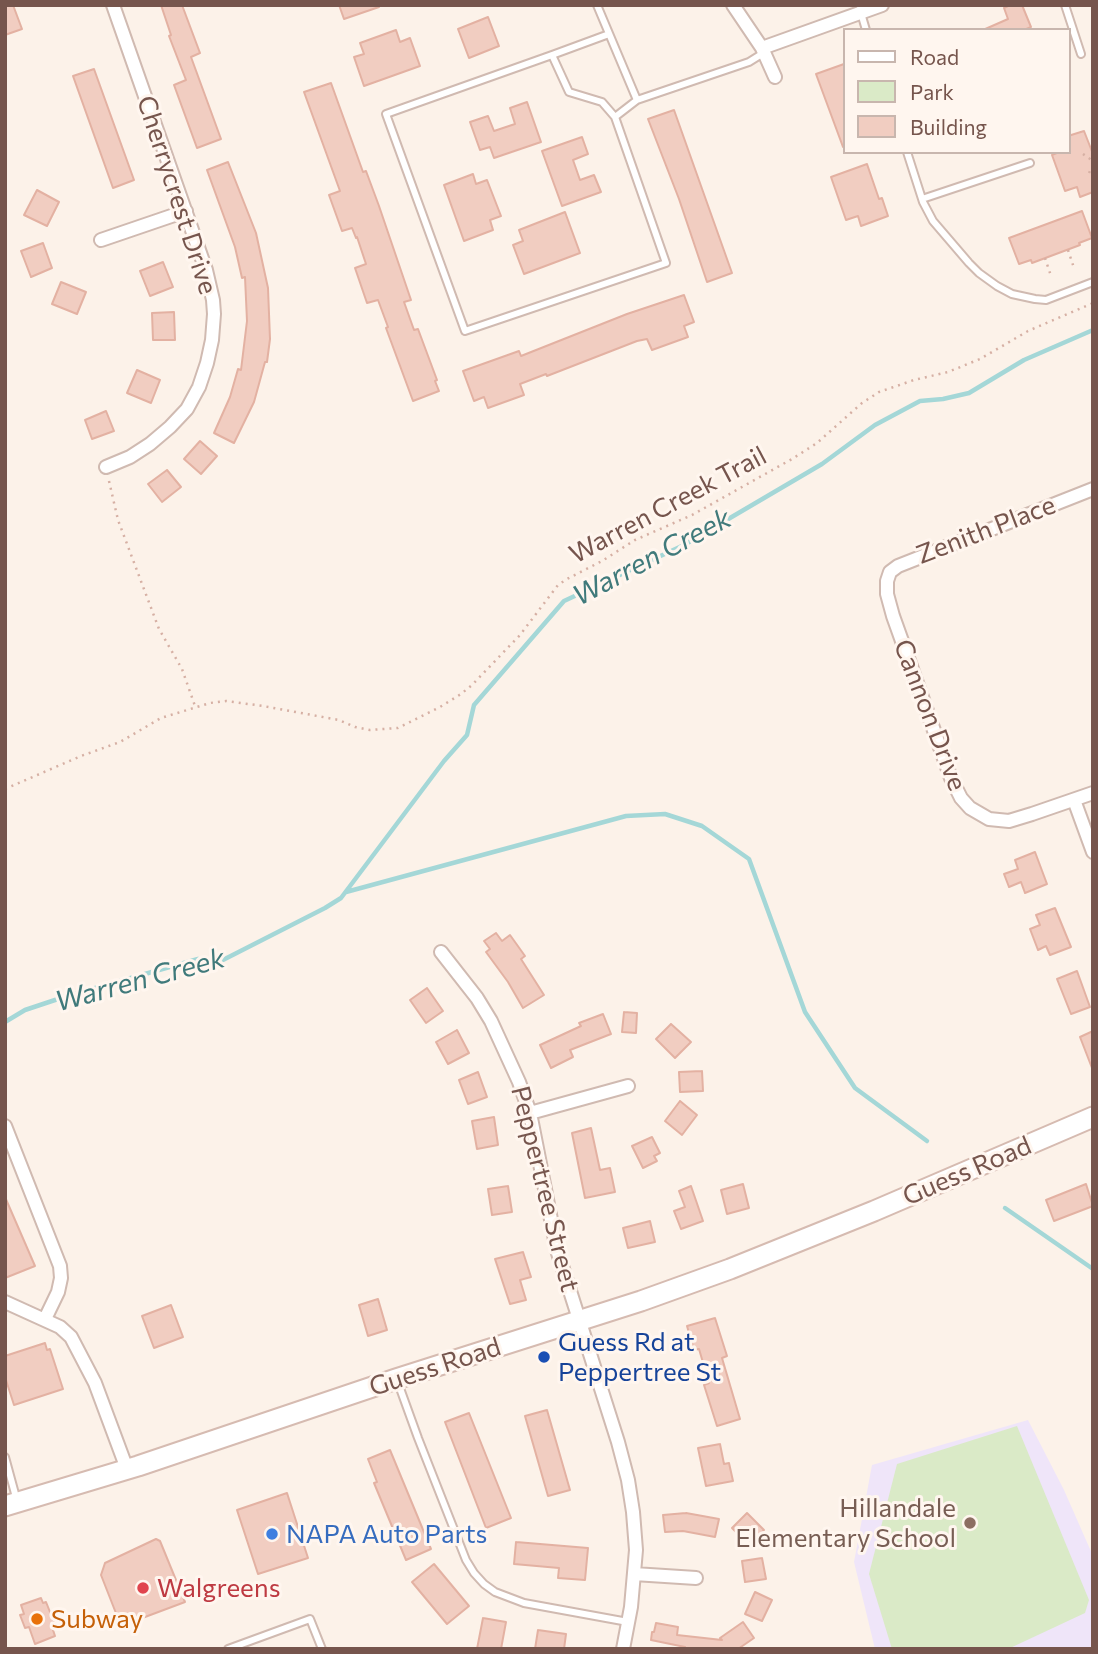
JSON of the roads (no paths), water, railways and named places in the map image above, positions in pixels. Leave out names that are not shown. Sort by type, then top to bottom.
[{"type":"main road","name":"Guess Road","points":[[12,1504],[580,1322],[730,1269],[874,1211],[1093,1117]]},
{"type":"street","name":"Cherrycrest Drive","points":[[106,467],[130,457],[150,444],[170,428],[187,409],[204,376],[212,341],[214,313],[206,270],[113,5]]},
{"type":"street","points":[[733,5],[764,50],[775,77]]},
{"type":"street","points":[[764,50],[860,9],[882,5]]},
{"type":"street","points":[[102,240],[186,211]]},
{"type":"street","name":"Zenith Place","points":[[887,581],[890,572],[909,560],[1093,489]]},
{"type":"street","name":"Cannon Drive","points":[[887,581],[887,594],[893,616],[951,778],[961,798],[978,814],[989,819],[1009,821],[1093,793]]},
{"type":"street","points":[[1073,800],[1093,852]]},
{"type":"street","name":"Peppertree Street","points":[[441,952],[491,1021],[508,1054],[530,1113],[554,1240],[628,1480],[636,1550],[623,1649]]},
{"type":"street","points":[[530,1113],[628,1086]]},
{"type":"street","points":[[5,1126],[60,1266],[58,1292],[45,1320]]},
{"type":"street","points":[[5,1302],[61,1326],[71,1337],[95,1383],[127,1469]]},
{"type":"street","points":[[634,1574],[696,1578]]},
{"type":"lane","points":[[597,5],[637,100]]},
{"type":"lane","points":[[1065,5],[1082,54]]},
{"type":"lane","points":[[860,9],[865,28]]},
{"type":"lane","points":[[552,55],[569,92],[602,102],[615,117],[666,263],[465,331],[386,114],[610,34]]},
{"type":"lane","points":[[615,117],[637,100],[749,62],[764,50]]},
{"type":"lane","points":[[908,154],[922,199],[933,221],[979,273],[1005,290],[1046,300],[1093,282]]},
{"type":"lane","points":[[922,199],[1030,163]]},
{"type":"lane","points":[[396,1379],[466,1560],[484,1584],[495,1592],[524,1603],[628,1622]]},
{"type":"lane","points":[[5,1457],[12,1504]]},
{"type":"lane","points":[[228,1649],[310,1619],[322,1649]]},
{"type":"waterway","name":"Warren Creek","points":[[5,1022],[25,1010],[67,996],[198,959],[217,963],[341,898],[444,761],[467,735],[474,705],[564,601],[684,545],[822,464],[875,425],[920,401],[969,393],[1024,360],[1093,330]]},
{"type":"waterway","points":[[346,892],[626,816],[665,814],[702,826],[749,859],[805,1012],[855,1088],[927,1141]]},
{"type":"waterway","points":[[1005,1208],[1093,1269]]},
{"type":"place","name":"Guess Rd at Peppertree St","points":[[544,1357]]},
{"type":"place","name":"Hillandale Elementary School","points":[[970,1523]]},
{"type":"place","name":"NAPA Auto Parts","points":[[272,1534]]},
{"type":"place","name":"Walgreens","points":[[143,1588]]},
{"type":"place","name":"Subway","points":[[37,1619]]}]
